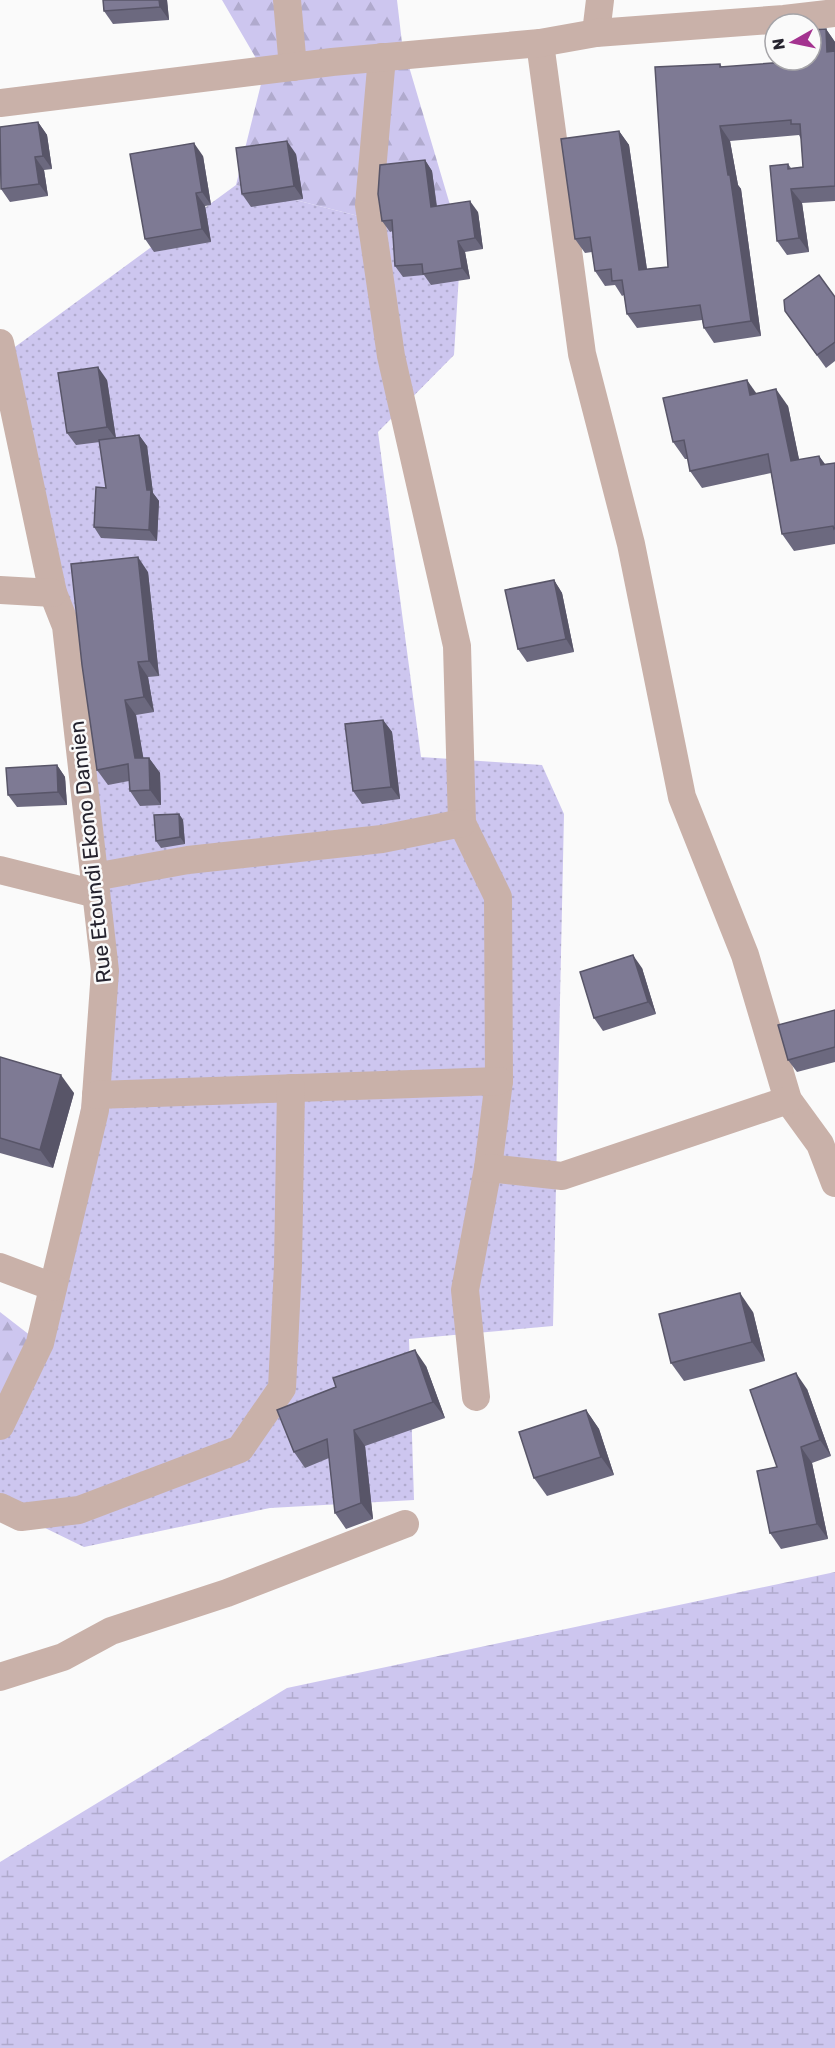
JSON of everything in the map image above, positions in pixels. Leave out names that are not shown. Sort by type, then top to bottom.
[{"type":"street","points":[[287,0],[293,67]]},
{"type":"street","points":[[596,33],[600,0]]},
{"type":"street","points":[[0,103],[382,57],[540,43],[596,33],[835,13]]},
{"type":"street","points":[[540,43],[582,354],[631,544],[682,797],[745,955],[788,1100],[820,1144],[835,1183]]},
{"type":"street","points":[[382,57],[369,205],[391,356],[457,646],[462,823],[498,897],[499,1081],[488,1168],[465,1290],[476,1398]]},
{"type":"street","name":"Rue Etoundi Ekono Damien","points":[[0,343],[53,593],[66,626],[105,971],[95,1110],[40,1343],[0,1426]]},
{"type":"street","points":[[0,590],[53,593]]},
{"type":"street","points":[[0,870],[95,886],[188,860],[382,839],[462,823]]},
{"type":"street","points":[[96,1095],[499,1081]]},
{"type":"street","points":[[0,1507],[21,1517],[80,1510],[240,1449],[246,1441],[282,1388],[288,1264],[291,1088]]},
{"type":"street","points":[[488,1168],[562,1176],[788,1100]]},
{"type":"street","points":[[0,1267],[53,1287]]},
{"type":"street","points":[[0,1677],[63,1657],[111,1631],[227,1593],[405,1524]]},
{"type":"green space","points":[[222,0],[397,0],[402,43],[461,242],[236,185],[264,72]]},
{"type":"green space","points":[[236,185],[461,242],[454,355],[378,432],[421,757],[542,765],[564,814],[553,1326],[409,1339],[414,1500],[270,1508],[84,1547],[0,1506],[0,1426],[40,1343],[105,971],[66,626],[4,355]]},
{"type":"green space","points":[[0,1312],[40,1343],[0,1426]]},
{"type":"green space","points":[[835,1572],[835,2048],[0,2048],[0,1862],[287,1688]]},
{"type":"building","points":[[103,0],[159,0],[160,7],[104,11]]},
{"type":"building","points":[[823,29],[826,29],[827,52],[835,51],[835,186],[791,189],[799,238],[777,241],[770,166],[788,164],[788,169],[803,167],[800,124],[791,124],[791,120],[720,126],[728,175],[730,175],[751,321],[704,328],[700,305],[627,314],[622,280],[612,281],[611,269],[595,271],[590,237],[575,239],[561,139],[619,131],[639,270],[668,267],[655,67],[720,64],[720,67],[763,64],[763,72],[823,72]]},
{"type":"building","points":[[38,122],[43,156],[35,157],[39,184],[1,189],[0,127]]},
{"type":"building","points":[[287,141],[294,186],[242,194],[236,148]]},
{"type":"building","points":[[194,143],[202,192],[196,193],[202,229],[145,239],[130,154]]},
{"type":"building","points":[[425,160],[431,207],[470,201],[475,238],[458,241],[462,268],[423,274],[422,264],[395,266],[392,220],[382,221],[378,194],[380,165]]},
{"type":"building","points":[[819,275],[835,297],[835,342],[817,355],[785,311],[784,300]]},
{"type":"building","points":[[98,367],[107,427],[67,433],[58,373]]},
{"type":"building","points":[[747,380],[750,395],[776,389],[791,461],[819,456],[821,465],[835,463],[834,529],[833,526],[782,534],[768,454],[690,471],[684,440],[673,442],[663,398]]},
{"type":"building","points":[[139,435],[147,490],[151,490],[149,530],[94,527],[96,487],[106,488],[99,440]]},
{"type":"building","points":[[138,557],[149,661],[138,662],[144,697],[125,700],[135,758],[149,758],[150,790],[130,791],[128,764],[97,770],[71,564]]},
{"type":"building","points":[[554,580],[566,639],[518,649],[505,590]]},
{"type":"building","points":[[383,720],[391,787],[353,791],[345,724]]},
{"type":"building","points":[[57,765],[58,792],[8,795],[6,768]]},
{"type":"building","points":[[179,814],[180,837],[156,841],[154,815]]},
{"type":"building","points":[[633,955],[648,1002],[594,1018],[580,972]]},
{"type":"building","points":[[835,1010],[835,1047],[788,1060],[778,1025]]},
{"type":"building","points":[[0,1057],[61,1075],[40,1150],[0,1138]]},
{"type":"building","points":[[740,1293],[752,1342],[671,1363],[659,1314]]},
{"type":"building","points":[[415,1350],[433,1402],[354,1430],[361,1503],[335,1513],[327,1439],[294,1452],[277,1410],[336,1387],[333,1378]]},
{"type":"building","points":[[796,1373],[820,1440],[801,1447],[817,1524],[770,1533],[757,1471],[777,1467],[750,1390]]},
{"type":"building","points":[[586,1410],[601,1457],[534,1478],[519,1432]]}]
